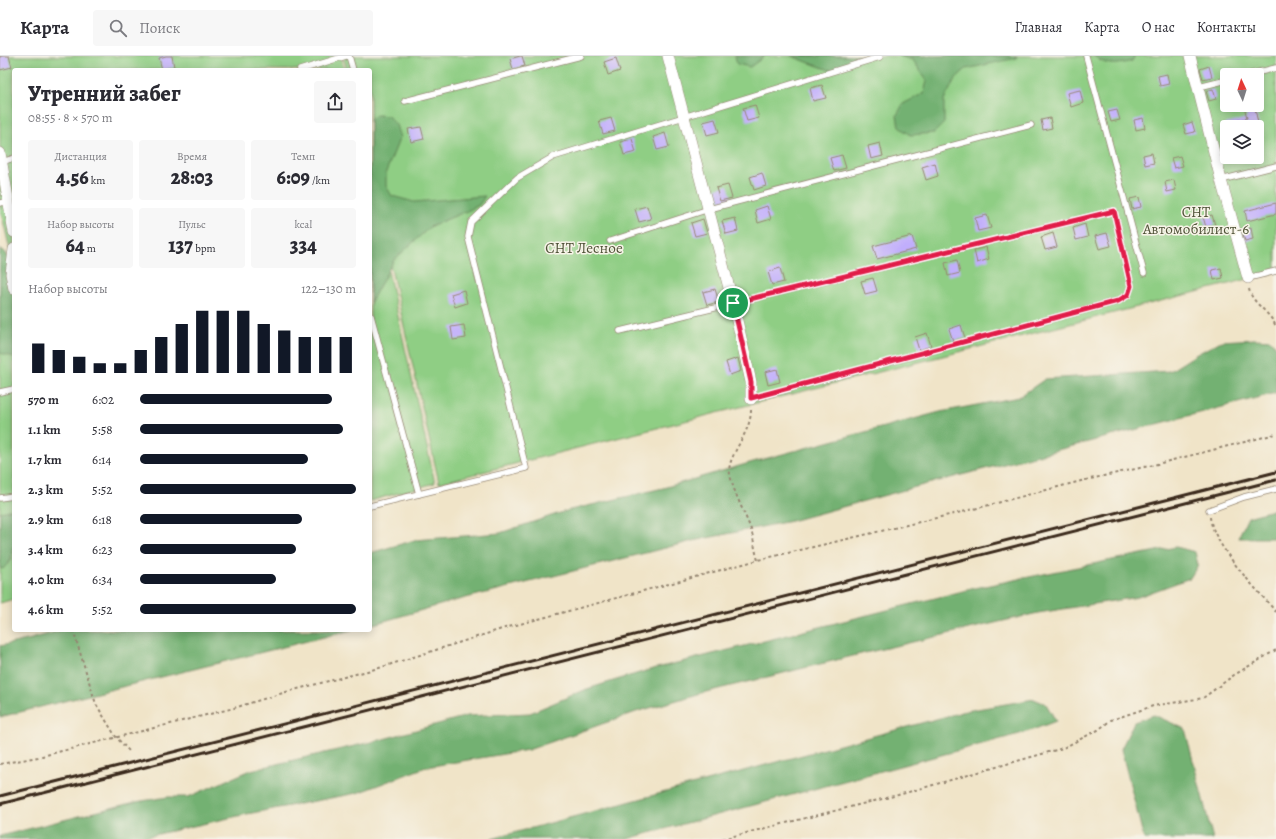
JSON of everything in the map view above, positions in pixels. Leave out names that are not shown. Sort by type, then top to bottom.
[{"type":"street","points":[[668,56],[733,303],[751,382],[751,398]]},
{"type":"street","points":[[1190,56],[1199,87],[1221,180],[1248,278]]},
{"type":"street","points":[[1,157],[4,202],[12,226]]},
{"type":"street","points":[[12,266],[12,279]]},
{"type":"lane","points":[[307,68],[346,56]]},
{"type":"lane","points":[[349,56],[352,68]]},
{"type":"lane","points":[[405,101],[581,56]]},
{"type":"lane","points":[[1086,56],[1144,273]]},
{"type":"lane","points":[[372,506],[526,468],[468,237],[471,222],[517,178],[553,157],[880,57]]},
{"type":"lane","points":[[1264,71],[1276,68]]},
{"type":"lane","points":[[1199,87],[1220,82]]},
{"type":"lane","points":[[610,241],[709,209],[1031,125]]},
{"type":"lane","points":[[1,157],[12,158]]},
{"type":"lane","points":[[1221,180],[1276,166]]},
{"type":"lane","points":[[620,331],[1114,211],[1131,286],[1128,295],[1118,301],[751,398]]},
{"type":"lane","points":[[1248,278],[1276,270]]},
{"type":"lane","points":[[372,320],[419,494]]},
{"type":"lane","points":[[0,392],[12,389]]},
{"type":"lane","points":[[1208,510],[1244,497],[1276,489]]},
{"type":"lane","points":[[0,498],[12,496]]},
{"type":"path","points":[[1248,278],[1251,297],[1274,320],[1276,327]]},
{"type":"path","points":[[751,398],[751,413],[746,431],[730,465],[731,480],[748,523],[758,560]]},
{"type":"path","points":[[0,764],[38,757],[234,708],[286,692],[379,668],[505,628],[758,560],[966,511],[1081,481],[1149,466],[1276,434]]},
{"type":"path","points":[[1208,510],[1210,524],[1220,543],[1276,612]]},
{"type":"path","points":[[74,632],[96,704],[116,737],[129,751]]},
{"type":"path","points":[[722,839],[898,795],[1063,748],[1098,730],[1111,720],[1153,706],[1203,698],[1234,675],[1276,650]]},
{"type":"green space","points":[[0,56],[341,56],[344,68],[12,68],[12,258],[0,208]]},
{"type":"green space","name":"СНТ Лесное","points":[[343,56],[1276,56],[1276,272],[439,483],[372,184],[372,68],[346,68]]},
{"type":"green space","points":[[735,56],[765,56],[750,67],[737,64]]},
{"type":"green space","points":[[791,56],[869,56],[832,71]]},
{"type":"green space","points":[[899,56],[1017,56],[1016,58],[966,69],[956,78],[944,100],[944,123],[934,133],[910,135],[899,127],[897,115],[903,104],[924,93],[927,81],[913,60]]},
{"type":"green space","points":[[1094,56],[1135,56],[1132,61],[1112,64],[1103,62]]},
{"type":"green space","points":[[377,115],[388,116],[396,125],[400,137],[386,172],[386,186],[392,196],[414,202],[485,196],[479,205],[431,226],[394,260],[372,299],[372,118]]},
{"type":"green space","points":[[372,198],[435,483],[372,500]]},
{"type":"green space","points":[[0,248],[5,252],[12,262],[12,356],[0,353]]},
{"type":"green space","points":[[0,254],[12,299],[12,600],[0,603]]},
{"type":"green space","points":[[1255,339],[1271,340],[1276,347],[1276,393],[791,521],[697,540],[454,601],[372,624],[372,552],[415,540],[500,533],[566,511],[663,488],[753,462],[940,412],[1019,397],[1045,379],[1170,371],[1221,341]]},
{"type":"green space","points":[[12,509],[11,560],[3,569],[0,568],[0,512]]},
{"type":"green space","points":[[1276,509],[1276,538],[1238,538],[1248,517]]},
{"type":"green space","points":[[1176,547],[1195,552],[1198,565],[1190,578],[1138,597],[1038,613],[698,694],[636,712],[528,750],[426,767],[357,793],[247,814],[136,839],[0,839],[0,836],[135,802],[168,797],[188,797],[251,770],[376,741],[467,716],[530,713],[587,689],[649,670],[975,588]]},
{"type":"green space","points":[[55,632],[344,632],[0,717],[0,646]]},
{"type":"green space","points":[[1034,699],[1046,704],[1056,721],[1027,732],[627,839],[491,839],[966,711]]},
{"type":"green space","points":[[1154,715],[1185,729],[1213,839],[1144,839],[1121,749],[1134,722]]},
{"type":"building","points":[[0,56],[9,56],[12,67],[0,70]]},
{"type":"building","points":[[172,56],[174,67],[162,68],[159,58]]},
{"type":"building","points":[[522,56],[525,66],[513,69],[510,59]]},
{"type":"building","points":[[616,58],[620,71],[608,75],[604,62]]},
{"type":"building","points":[[1209,66],[1212,77],[1203,79],[1200,69]]},
{"type":"building","points":[[1167,74],[1169,84],[1160,86],[1158,76]]},
{"type":"building","points":[[822,85],[826,98],[813,101],[810,88]]},
{"type":"building","points":[[1213,89],[1216,99],[1209,101],[1206,91]]},
{"type":"building","points":[[1080,90],[1083,103],[1071,107],[1067,93]]},
{"type":"building","points":[[755,105],[759,118],[747,121],[743,108]]},
{"type":"building","points":[[1117,110],[1120,120],[1111,122],[1108,112]]},
{"type":"building","points":[[1246,112],[1256,112],[1257,120],[1240,120],[1247,118]]},
{"type":"building","points":[[611,118],[615,131],[603,134],[599,121]]},
{"type":"building","points":[[1050,118],[1052,128],[1043,130],[1041,120]]},
{"type":"building","points":[[1143,118],[1145,128],[1136,130],[1134,120]]},
{"type":"building","points":[[715,119],[719,132],[707,135],[703,122]]},
{"type":"building","points":[[1192,122],[1195,132],[1186,134],[1183,125]]},
{"type":"building","points":[[421,127],[424,139],[411,142],[408,129]]},
{"type":"building","points":[[665,133],[669,147],[657,150],[653,137]]},
{"type":"building","points":[[632,139],[636,152],[624,155],[620,142]]},
{"type":"building","points":[[880,143],[883,156],[871,159],[868,146]]},
{"type":"building","points":[[1152,153],[1154,163],[1145,165],[1143,155]]},
{"type":"building","points":[[842,155],[846,168],[834,171],[830,158]]},
{"type":"building","points":[[1180,156],[1183,166],[1174,168],[1171,158]]},
{"type":"building","points":[[935,163],[938,176],[926,180],[922,167]]},
{"type":"building","points":[[762,173],[766,186],[754,190],[750,177]]},
{"type":"building","points":[[1174,180],[1176,190],[1167,192],[1165,182]]},
{"type":"building","points":[[728,185],[732,198],[720,201],[716,188]]},
{"type":"building","points":[[1139,197],[1141,207],[1132,209],[1130,199]]},
{"type":"building","points":[[1276,203],[1276,214],[1247,221],[1245,211]]},
{"type":"building","points":[[647,206],[651,219],[639,222],[635,209]]},
{"type":"building","points":[[767,206],[771,219],[758,223],[755,210]]},
{"type":"building","points":[[987,215],[991,228],[978,231],[975,218]]},
{"type":"building","points":[[1212,215],[1215,225],[1206,227],[1203,217]]},
{"type":"building","points":[[735,218],[738,231],[726,234],[722,221]]},
{"type":"building","points":[[703,219],[707,233],[695,236],[691,223]]},
{"type":"building","points":[[1085,224],[1088,237],[1076,240],[1073,228]]},
{"type":"building","points":[[1251,228],[1253,239],[1245,241],[1242,231]]},
{"type":"building","points":[[1053,233],[1057,247],[1045,250],[1041,237]]},
{"type":"building","points":[[1107,233],[1111,246],[1099,249],[1095,236]]},
{"type":"building","points":[[912,236],[916,249],[877,259],[873,246]]},
{"type":"building","points":[[986,247],[989,259],[977,263],[974,250]]},
{"type":"building","points":[[957,260],[960,273],[948,276],[945,263]]},
{"type":"building","points":[[780,268],[784,282],[772,285],[768,272]]},
{"type":"building","points":[[1221,268],[1223,278],[1214,280],[1212,270]]},
{"type":"building","points":[[873,278],[877,291],[865,294],[861,281]]},
{"type":"building","points":[[715,289],[719,302],[707,305],[703,292]]},
{"type":"building","points":[[464,290],[467,303],[455,307],[451,294]]},
{"type":"building","points":[[464,325],[466,338],[453,340],[451,327]]},
{"type":"building","points":[[961,325],[965,338],[953,341],[949,329]]},
{"type":"building","points":[[927,333],[931,346],[919,350],[915,337]]},
{"type":"building","points":[[738,358],[741,371],[730,375],[726,362]]},
{"type":"building","points":[[777,369],[780,382],[768,385],[765,372]]},
{"type":"railway","points":[[0,796],[1276,472]]},
{"type":"railway","points":[[0,804],[1276,480]]},
{"type":"route","points":[[1114,211],[1131,286],[1128,295],[1118,301],[751,398],[751,382],[733,303],[1114,211]]},
{"type":"park label","name":"СНТ Автомобилист-6","points":[[1196,220]]}]
